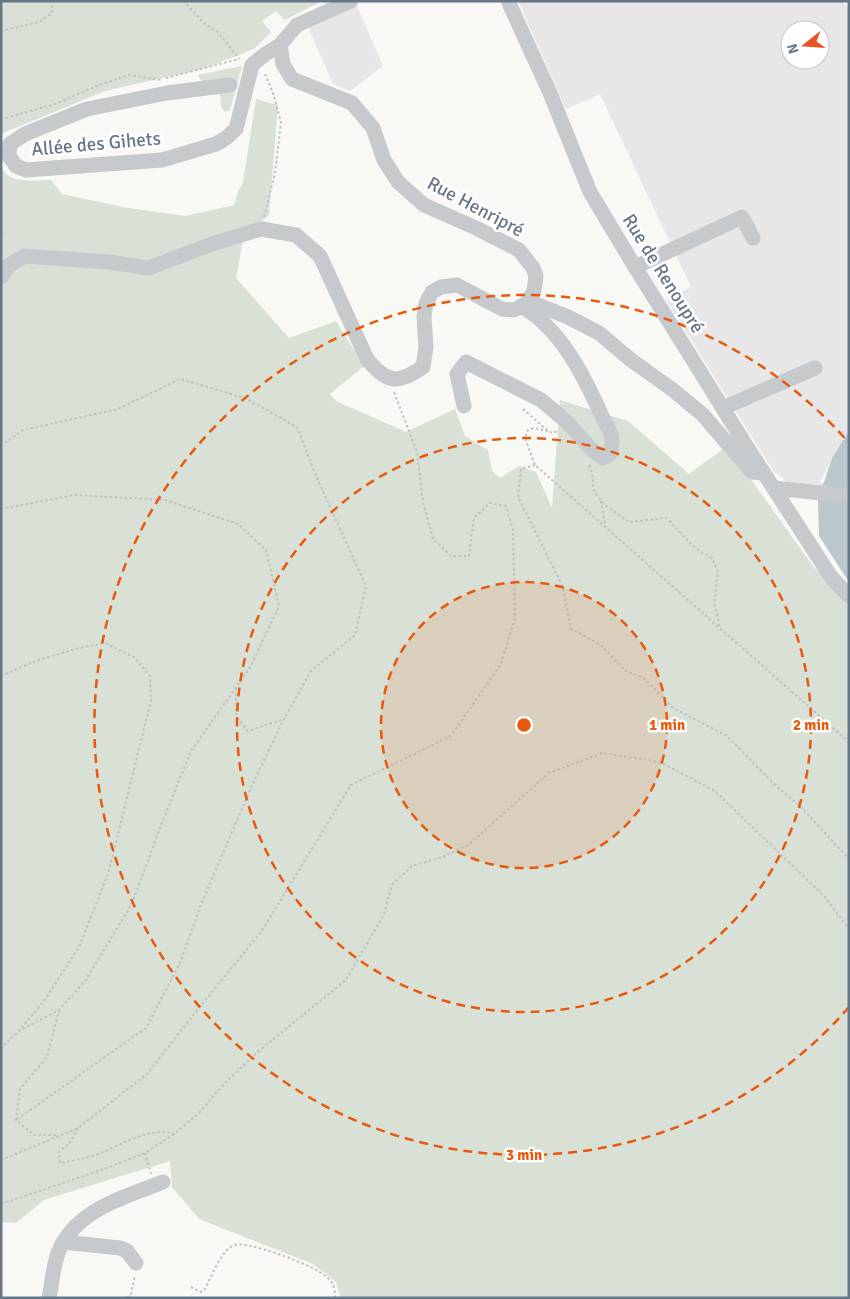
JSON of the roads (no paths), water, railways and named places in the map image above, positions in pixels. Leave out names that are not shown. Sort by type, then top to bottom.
[{"type":"street","points":[[280,45],[297,25],[351,1]]},
{"type":"street","name":"Rue de Renoupré","points":[[508,1],[550,93],[590,192],[830,577],[849,596]]},
{"type":"street","name":"Allée des Gihets","points":[[230,85],[167,93],[87,109],[25,134],[10,144],[9,156],[16,166],[26,170],[162,160],[216,144],[236,129],[250,61],[280,45]]},
{"type":"street","name":"Rue Henripré","points":[[280,45],[283,64],[292,80],[352,103],[373,128],[384,160],[398,182],[424,205],[519,250],[533,268],[536,276],[534,291],[525,303]]},
{"type":"street","points":[[635,267],[742,217],[753,238]]},
{"type":"street","points":[[1,277],[9,265],[25,256],[109,262],[149,268],[212,244],[261,229],[296,235],[320,256],[367,359],[378,373],[392,379],[408,377],[423,367],[426,347],[424,316],[426,303],[432,292],[441,286],[457,285],[502,309],[514,310],[525,303]]},
{"type":"street","points":[[464,406],[457,374],[466,362],[541,400],[567,422],[592,450],[603,458],[610,454],[612,439],[596,403],[570,356],[545,324],[525,303]]},
{"type":"street","points":[[525,303],[568,317],[599,333],[703,415],[752,472],[764,473]]},
{"type":"street","points":[[723,408],[815,368]]},
{"type":"street","points":[[774,488],[849,496]]},
{"type":"street","points":[[49,1298],[58,1254],[63,1242],[78,1224],[93,1211],[158,1184]]},
{"type":"street","points":[[63,1242],[120,1248],[127,1251],[136,1263]]}]
